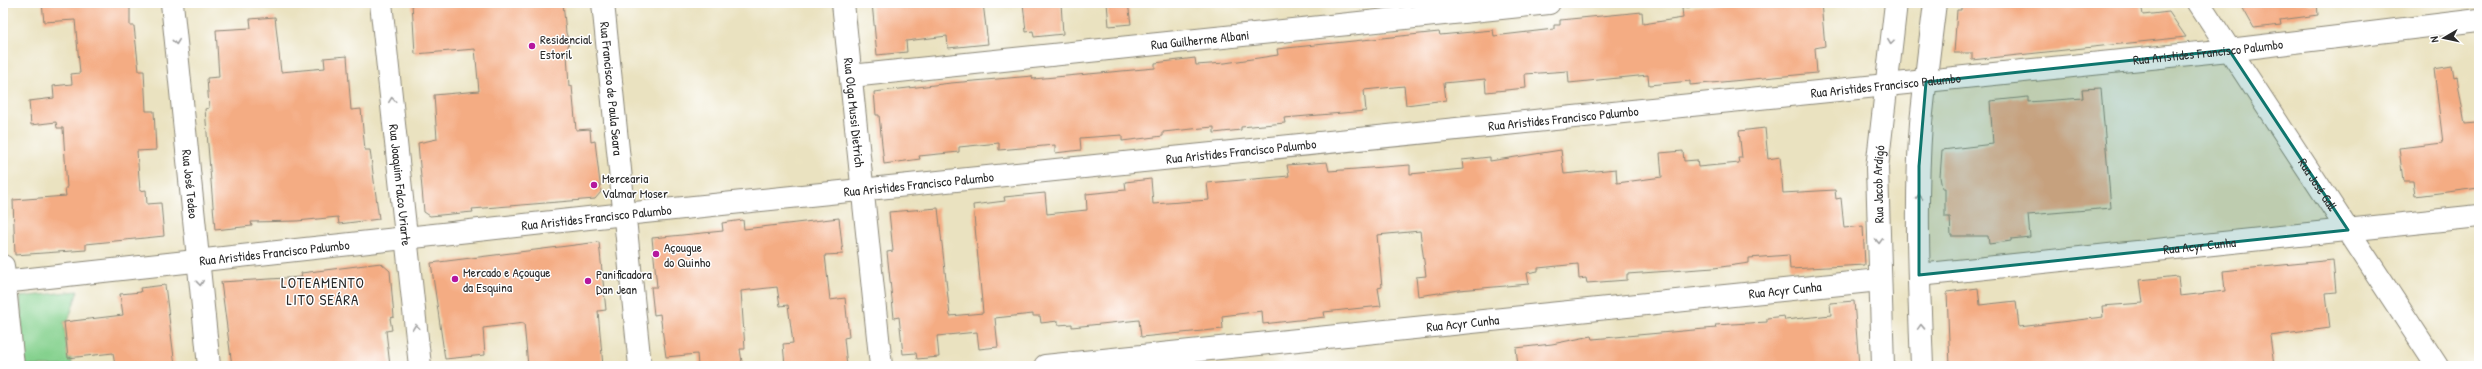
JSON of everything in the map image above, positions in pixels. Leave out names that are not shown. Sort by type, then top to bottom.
[{"type":"street","name":"Rua José Tedeo","points":[[172,3],[209,366]]},
{"type":"street","name":"Rua Joaquim Falco Uriarte","points":[[381,3],[420,366]]},
{"type":"street","name":"Rua Francisco de Paula Seara","points":[[603,3],[640,366]]},
{"type":"street","name":"Rua Olga Mussi Dietrich","points":[[843,3],[881,366]]},
{"type":"street","name":"Rua Guilherme Albani","points":[[851,76],[1549,3]]},
{"type":"street","name":"Rua Jacob Ardigó","points":[[1883,366],[1877,168],[1885,86],[1896,3]]},
{"type":"street","points":[[1922,366],[1919,275],[1919,166],[1926,82],[1935,3]]},
{"type":"street","name":"Rua José Gall","points":[[2199,3],[2437,366]]},
{"type":"street","name":"Rua Aristides Francisco Palumbo","points":[[4,277],[198,261],[625,214],[1926,82],[2230,50],[2479,20]]},
{"type":"street","name":"Rua Acyr Cunha","points":[[1919,275],[2479,216]]},
{"type":"street","points":[[4,277],[12,366]]},
{"type":"street","name":"Rua Acyr Cunha","points":[[1045,366],[1880,280]]},
{"type":"highlighted area","points":[[2229,50],[2348,230],[1919,275],[1919,166],[1926,82]]},
{"type":"green space","points":[[78,291],[68,321],[64,322],[68,358],[71,358],[72,366],[25,366],[20,297]]},
{"type":"building","points":[[42,3],[130,3],[130,26],[134,26],[139,71],[144,71],[146,111],[154,111],[156,150],[137,151],[140,191],[146,190],[147,204],[161,203],[164,236],[86,244],[86,250],[15,255],[13,200],[66,196],[65,188],[67,188],[63,128],[57,128],[56,122],[31,125],[29,101],[54,98],[53,86],[72,84],[71,74],[80,73],[75,20],[44,22]]},
{"type":"building","points":[[412,3],[563,3],[566,33],[569,41],[567,53],[569,87],[572,86],[576,130],[590,129],[591,142],[595,141],[601,192],[595,199],[472,209],[473,212],[430,216],[424,212],[418,143],[437,139],[434,95],[479,91],[475,49],[415,54]]},
{"type":"building","points":[[872,3],[983,3],[988,44],[948,48],[947,36],[906,41],[907,52],[877,55]]},
{"type":"building","points":[[1023,3],[1061,3],[1063,34],[1034,37],[1033,31],[1026,32]]},
{"type":"building","points":[[1107,3],[1128,3],[1131,24],[1109,26]]},
{"type":"building","points":[[1730,3],[1821,3],[1825,46],[1815,48],[1817,73],[1690,85],[1690,81],[1649,85],[1648,75],[1569,83],[1568,71],[1525,74],[1526,88],[1486,92],[1485,79],[1444,83],[1446,100],[1406,105],[1404,86],[1364,90],[1366,111],[1284,118],[1285,123],[1241,127],[1241,130],[1214,133],[1214,127],[1202,128],[1163,132],[1163,136],[1122,141],[1122,135],[1080,138],[1081,150],[1055,153],[1055,145],[999,150],[999,143],[959,147],[959,152],[919,156],[920,159],[884,164],[879,115],[876,115],[874,92],[1032,76],[1033,79],[1155,68],[1155,63],[1195,58],[1196,65],[1225,63],[1278,55],[1277,49],[1439,32],[1440,35],[1493,30],[1494,36],[1554,29],[1554,25],[1560,25],[1560,20],[1642,12],[1643,24],[1683,18],[1682,8]]},
{"type":"building","points":[[1961,3],[2141,3],[2143,15],[2169,12],[2186,37],[1972,60],[1972,53],[1954,53],[1957,10],[1961,10]]},
{"type":"building","points":[[2240,3],[2317,3],[2318,15],[2280,20],[2281,25],[2254,28]]},
{"type":"building","points":[[275,17],[281,72],[325,68],[324,58],[347,56],[351,110],[361,109],[365,150],[370,150],[379,219],[339,224],[338,217],[297,221],[251,222],[252,226],[215,230],[205,109],[209,108],[207,78],[219,77],[216,30],[251,28],[250,19]]},
{"type":"building","points":[[2452,66],[2454,78],[2457,77],[2465,124],[2477,123],[2479,188],[2415,196],[2413,181],[2403,181],[2399,148],[2443,143],[2434,69]]},
{"type":"building","points":[[2101,88],[2111,208],[2028,215],[2030,237],[2011,239],[2011,241],[1989,244],[1988,236],[1951,236],[1950,217],[1945,217],[1945,188],[1942,188],[1940,177],[1942,150],[1993,144],[1990,101],[2028,97],[2028,102],[2083,98],[2082,89]]},
{"type":"building","points":[[1765,128],[1768,159],[1780,157],[1783,193],[1835,190],[1836,199],[1841,198],[1844,228],[1863,226],[1865,265],[1790,269],[1789,255],[1749,258],[1749,263],[1714,268],[1627,274],[1627,280],[1587,283],[1586,278],[1579,279],[1578,264],[1538,268],[1538,271],[1527,273],[1529,284],[1459,290],[1418,296],[1416,277],[1426,276],[1420,231],[1377,235],[1382,287],[1378,288],[1381,306],[1324,312],[1325,317],[1263,324],[1262,311],[1222,316],[1223,329],[1141,337],[1139,320],[1072,327],[1072,324],[1058,325],[1058,321],[1041,323],[1040,316],[1033,316],[1033,314],[995,318],[998,347],[979,349],[977,332],[937,336],[939,357],[917,359],[916,353],[903,354],[899,317],[894,318],[887,252],[893,251],[889,212],[938,208],[950,316],[983,313],[973,205],[1005,201],[1004,197],[1045,193],[1047,214],[1087,210],[1086,194],[1126,190],[1125,182],[1151,179],[1153,204],[1209,200],[1207,183],[1289,176],[1287,165],[1327,162],[1329,171],[1410,165],[1410,174],[1463,169],[1462,160],[1490,157],[1490,161],[1561,150],[1564,174],[1616,169],[1617,183],[1662,177],[1660,153],[1683,151],[1684,161],[1697,160],[1698,167],[1739,163],[1738,158],[1742,158],[1739,131]]},
{"type":"building","points":[[839,218],[843,254],[825,255],[830,300],[845,298],[849,337],[844,338],[847,366],[785,366],[783,344],[793,343],[788,305],[780,306],[777,287],[741,291],[745,349],[740,349],[742,362],[720,366],[698,366],[697,354],[666,357],[660,314],[654,315],[651,287],[657,287],[652,238],[723,231],[722,223],[743,220],[744,229]]},
{"type":"building","points":[[599,242],[606,310],[598,311],[603,366],[528,366],[524,323],[483,328],[485,355],[445,359],[431,263]]},
{"type":"building","points":[[2333,260],[2336,292],[2326,293],[2330,328],[2270,336],[2274,366],[1950,366],[1947,292],[1978,288],[1980,305],[2016,301],[2019,327],[2103,317],[2102,306],[2143,303],[2140,280],[2178,276],[2180,296],[2225,291],[2223,271]]},
{"type":"building","points":[[381,263],[390,271],[394,317],[390,318],[392,330],[386,331],[390,366],[232,366],[221,282],[302,277],[301,273]]},
{"type":"building","points":[[165,285],[175,366],[115,366],[113,353],[68,358],[64,322],[123,315],[120,294],[141,292],[140,288]]},
{"type":"building","points":[[1854,301],[1859,366],[1518,366],[1516,348],[1552,344],[1592,336],[1593,339],[1716,328],[1715,325],[1767,322],[1767,318],[1784,316],[1785,320],[1831,315],[1830,303]]},
{"type":"place","name":"Residencial Estoril","points":[[532,46]]},
{"type":"place","name":"Mercearia Valmar Moser","points":[[594,185]]},
{"type":"place","name":"Açougue do Quinho","points":[[656,254]]},
{"type":"place","name":"Mercado e Açougue da Esquina","points":[[455,279]]},
{"type":"place","name":"Panificadora Dan Jean","points":[[588,281]]},
{"type":"district","name":"LOTEAMENTO LITO SEÁRA","points":[[323,292]]}]
